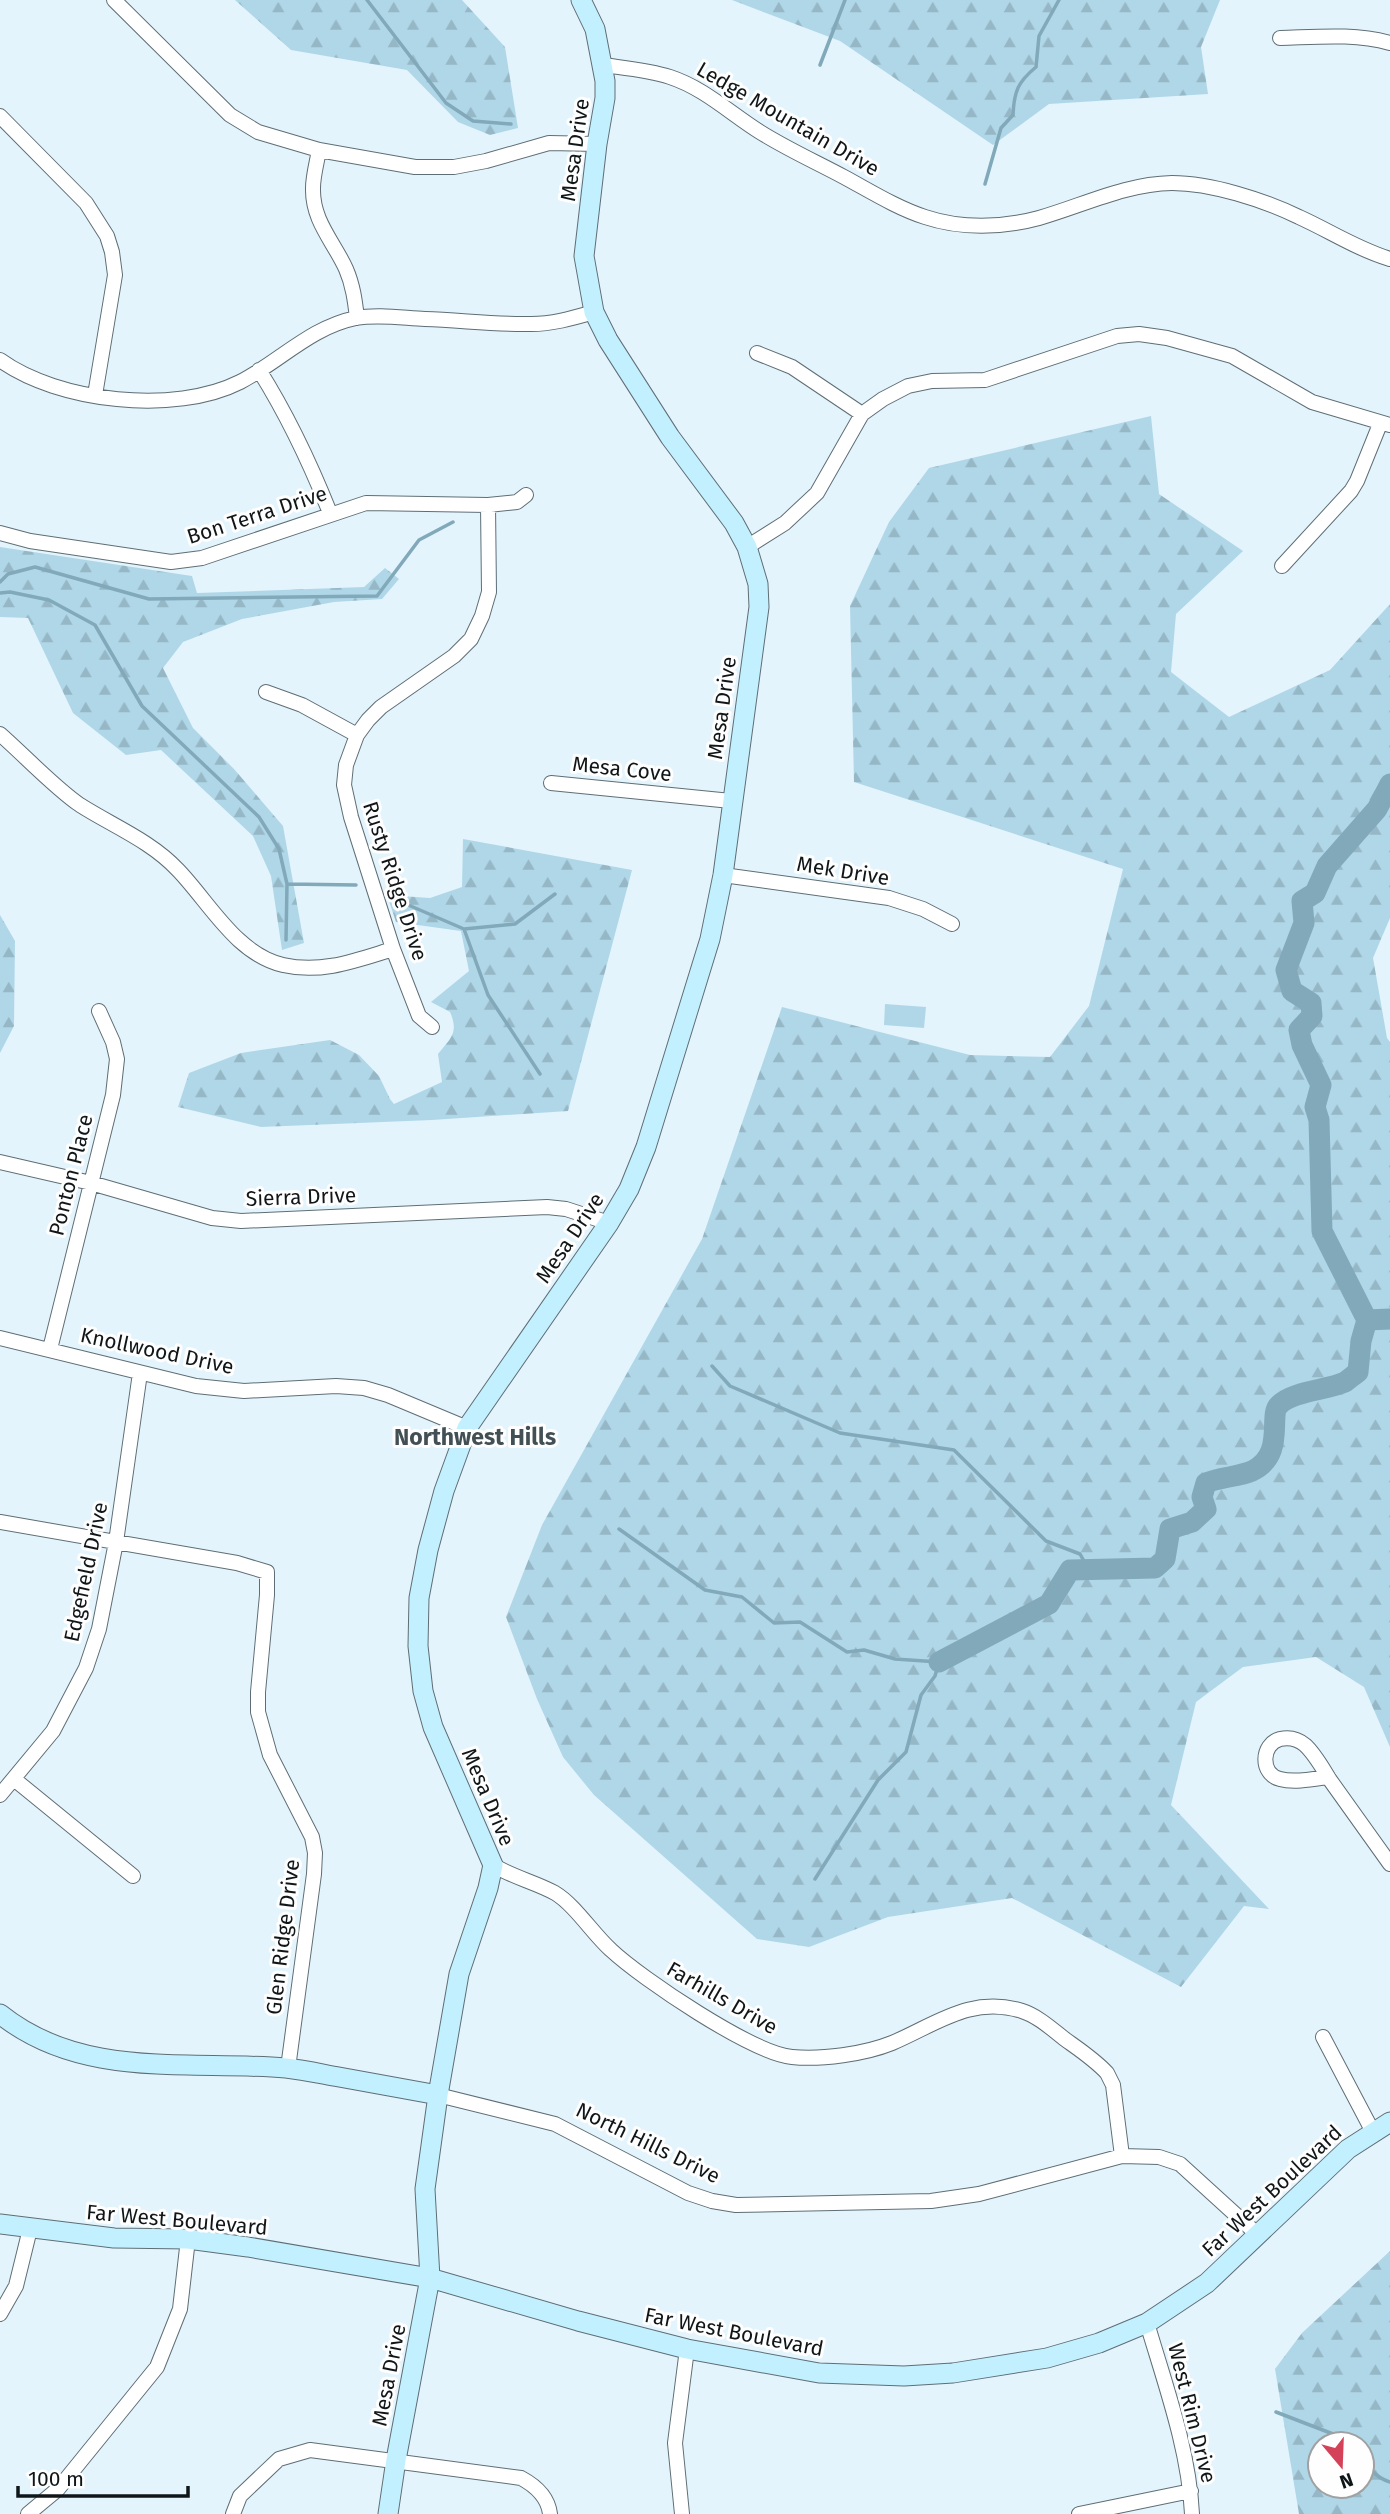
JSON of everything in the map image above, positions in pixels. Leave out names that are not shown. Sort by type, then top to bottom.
[{"type":"street","points":[[114,0],[230,115],[258,132],[319,150],[415,167],[454,167],[549,143],[597,144]]},
{"type":"street","name":"Mesa Drive","points":[[388,2514],[430,2278],[425,2189],[438,2095],[459,1974],[488,1888],[492,1865],[433,1727],[423,1691],[418,1646],[419,1598],[428,1550],[444,1491],[467,1428],[610,1223],[629,1189],[646,1147],[710,939],[723,875],[759,607],[758,584],[747,547],[734,523],[670,437],[608,340],[594,312],[584,256],[605,98],[603,65],[595,29],[581,0]]},
{"type":"street","points":[[1280,38],[1368,37],[1390,43]]},
{"type":"street","name":"Ledge Mountain Drive","points":[[603,65],[670,76],[699,90],[761,133],[891,202],[924,217],[951,224],[993,226],[1039,218],[1144,185],[1174,183],[1202,186],[1265,204],[1298,216],[1350,245],[1390,259]]},
{"type":"street","points":[[0,116],[86,203],[107,236],[114,275],[95,395]]},
{"type":"street","points":[[319,150],[312,188],[315,208],[324,233],[345,267],[357,318]]},
{"type":"street","points":[[0,360],[25,376],[60,387],[146,402],[169,401],[212,393],[238,383],[330,326],[357,318],[532,324],[594,312]]},
{"type":"street","points":[[747,547],[785,523],[817,493],[862,414],[883,399],[908,386],[932,381],[985,380],[1117,336],[1139,334],[1167,338],[1232,356],[1312,402],[1385,425],[1351,491],[1283,565]]},
{"type":"street","points":[[757,353],[792,367],[862,414]]},
{"type":"street","points":[[259,370],[284,411],[330,513]]},
{"type":"street","name":"Bon Terra Drive","points":[[0,533],[42,543],[171,562],[202,558],[366,503],[488,505],[517,502],[526,495]]},
{"type":"street","name":"Rusty Ridge Drive","points":[[432,1027],[419,1016],[393,949],[351,817],[344,785],[346,763],[357,735],[381,707],[454,656],[471,639],[489,592],[488,505]]},
{"type":"street","points":[[266,692],[302,705],[357,735]]},
{"type":"street","points":[[0,734],[78,803],[161,853],[237,939],[263,958],[283,965],[314,969],[339,965],[393,949]]},
{"type":"street","name":"Mesa Cove","points":[[551,783],[731,801]]},
{"type":"street","name":"Mek Drive","points":[[723,875],[889,898],[923,909],[952,924]]},
{"type":"street","name":"Ponton Place","points":[[50,1349],[113,1095],[117,1059],[113,1042],[99,1011]]},
{"type":"street","name":"Sierra Drive","points":[[0,1162],[91,1183],[212,1218],[241,1221],[547,1207],[566,1209],[610,1223]]},
{"type":"street","name":"Knollwood Drive","points":[[0,1338],[196,1386],[244,1391],[336,1386],[364,1388],[388,1395],[467,1428]]},
{"type":"street","name":"Edgefield Drive","points":[[0,1795],[53,1731],[86,1668],[99,1629],[116,1542],[140,1373]]},
{"type":"street","points":[[0,1522],[116,1542]]},
{"type":"street","name":"Glen Ridge Drive","points":[[116,1542],[237,1563],[267,1572],[258,1712],[270,1755],[312,1837],[315,1853],[288,2068]]},
{"type":"street","points":[[1328,1777],[1390,1864]]},
{"type":"street","points":[[14,1779],[133,1876]]},
{"type":"street","name":"Farhills Drive","points":[[492,1865],[507,1874],[557,1894],[611,1951],[652,1982],[737,2035],[772,2052],[791,2057],[865,2051],[891,2044],[949,2014],[972,2008],[1022,2011],[1041,2022],[1107,2073],[1113,2085],[1122,2156]]},
{"type":"street","name":"North Hills Drive","points":[[0,2014],[15,2026],[55,2046],[91,2058],[148,2065],[288,2068],[438,2095],[555,2124],[688,2193],[712,2201],[736,2205],[931,2201],[979,2194],[1122,2156],[1159,2157],[1180,2164],[1258,2235]]},
{"type":"street","points":[[1323,2037],[1381,2127]]},
{"type":"street","name":"Far West Boulevard","points":[[0,2224],[114,2238],[188,2239],[430,2278],[687,2349],[819,2373],[904,2376],[954,2373],[1047,2358],[1099,2343],[1147,2323],[1207,2283],[1348,2149],[1381,2127]]},
{"type":"street","points":[[0,2314],[16,2286],[30,2229]]},
{"type":"street","points":[[28,2514],[58,2489],[157,2367],[180,2309],[188,2239]]},
{"type":"street","name":"West Rim Drive","points":[[1147,2323],[1191,2491],[1192,2514]]},
{"type":"street","points":[[682,2514],[675,2443],[687,2349]]},
{"type":"street","points":[[233,2514],[240,2496],[279,2459],[310,2450],[521,2478],[541,2493],[550,2514]]},
{"type":"street","points":[[1079,2514],[1191,2491]]},
{"type":"green space","points":[[235,0],[462,0],[505,47],[518,128],[490,135],[458,122],[407,70],[291,50]]},
{"type":"green space","points":[[732,0],[1220,0],[1201,47],[1208,94],[1049,104],[993,145],[840,41]]},
{"type":"green space","points":[[1151,416],[1159,494],[1243,551],[1176,614],[1171,672],[1229,717],[1330,670],[1390,604],[1390,918],[1373,958],[1387,1038],[1390,1042],[1390,1747],[1364,1687],[1316,1657],[1243,1667],[1196,1702],[1171,1805],[1269,1909],[1244,1906],[1181,1987],[1012,1898],[888,1917],[809,1947],[757,1939],[594,1795],[563,1757],[537,1699],[506,1617],[542,1525],[702,1239],[782,1007],[970,1055],[1050,1057],[1089,1006],[1123,869],[854,782],[850,606],[889,522],[929,468]]},
{"type":"green space","points":[[0,547],[192,576],[197,593],[364,587],[385,568],[399,579],[382,599],[334,602],[242,619],[183,642],[163,668],[193,728],[234,769],[283,826],[304,943],[282,950],[271,876],[253,836],[161,750],[126,755],[73,713],[28,618],[0,617]]},
{"type":"green space","points":[[463,839],[632,870],[568,1111],[261,1127],[178,1107],[189,1073],[241,1053],[330,1040],[359,1055],[379,1076],[394,1104],[442,1082],[438,1054],[450,1039],[454,1025],[450,1012],[431,1002],[469,971],[461,931],[396,922],[387,895],[430,898],[462,887]]},
{"type":"green space","points":[[0,915],[15,941],[14,1026],[0,1053]]},
{"type":"green space","points":[[885,1004],[926,1007],[924,1028],[884,1025]]},
{"type":"green space","points":[[1390,2251],[1390,2514],[1299,2514],[1275,2369],[1302,2333]]},
{"type":"waterway","points":[[367,0],[446,103],[473,121],[511,124]]},
{"type":"waterway","points":[[820,65],[845,0]]},
{"type":"waterway","points":[[985,184],[1001,128],[1013,115],[1014,99],[1021,82],[1036,67],[1039,36],[1059,0]]},
{"type":"waterway","points":[[0,582],[8,574],[35,567],[149,599],[377,596],[419,540],[453,522]]},
{"type":"waterway","points":[[0,593],[10,592],[49,600],[95,625],[142,706],[259,817],[279,849],[287,884],[356,885]]},
{"type":"waterway","points":[[1367,1320],[1322,1231],[1319,1120],[1315,1107],[1321,1085],[1302,1045],[1299,1030],[1312,1016],[1311,1003],[1292,991],[1286,970],[1304,923],[1302,901],[1315,893],[1327,866],[1377,809],[1390,784]]},
{"type":"waterway","points":[[286,940],[287,884]]},
{"type":"waterway","points":[[464,929],[515,924],[555,894]]},
{"type":"waterway","points":[[392,898],[464,929],[488,995],[540,1074]]},
{"type":"waterway","points":[[939,1662],[1049,1604],[1070,1570],[1155,1568],[1165,1559],[1170,1529],[1192,1522],[1206,1509],[1202,1497],[1206,1483],[1252,1471],[1269,1455],[1273,1446],[1276,1410],[1279,1405],[1293,1397],[1338,1385],[1358,1372],[1361,1341],[1367,1320],[1390,1319]]},
{"type":"waterway","points":[[712,1366],[730,1386],[840,1433],[954,1450],[1046,1541],[1080,1554],[1089,1570]]},
{"type":"waterway","points":[[619,1529],[705,1590],[742,1597],[774,1623],[800,1622],[847,1652],[864,1650],[895,1659],[939,1662],[935,1676],[921,1695],[906,1752],[878,1780],[815,1879]]},
{"type":"waterway","points":[[1276,2412],[1323,2430]]},
{"type":"waterway","points":[[1376,2474],[1390,2482]]},
{"type":"district","name":"Northwest Hills","points":[[475,1437]]}]
